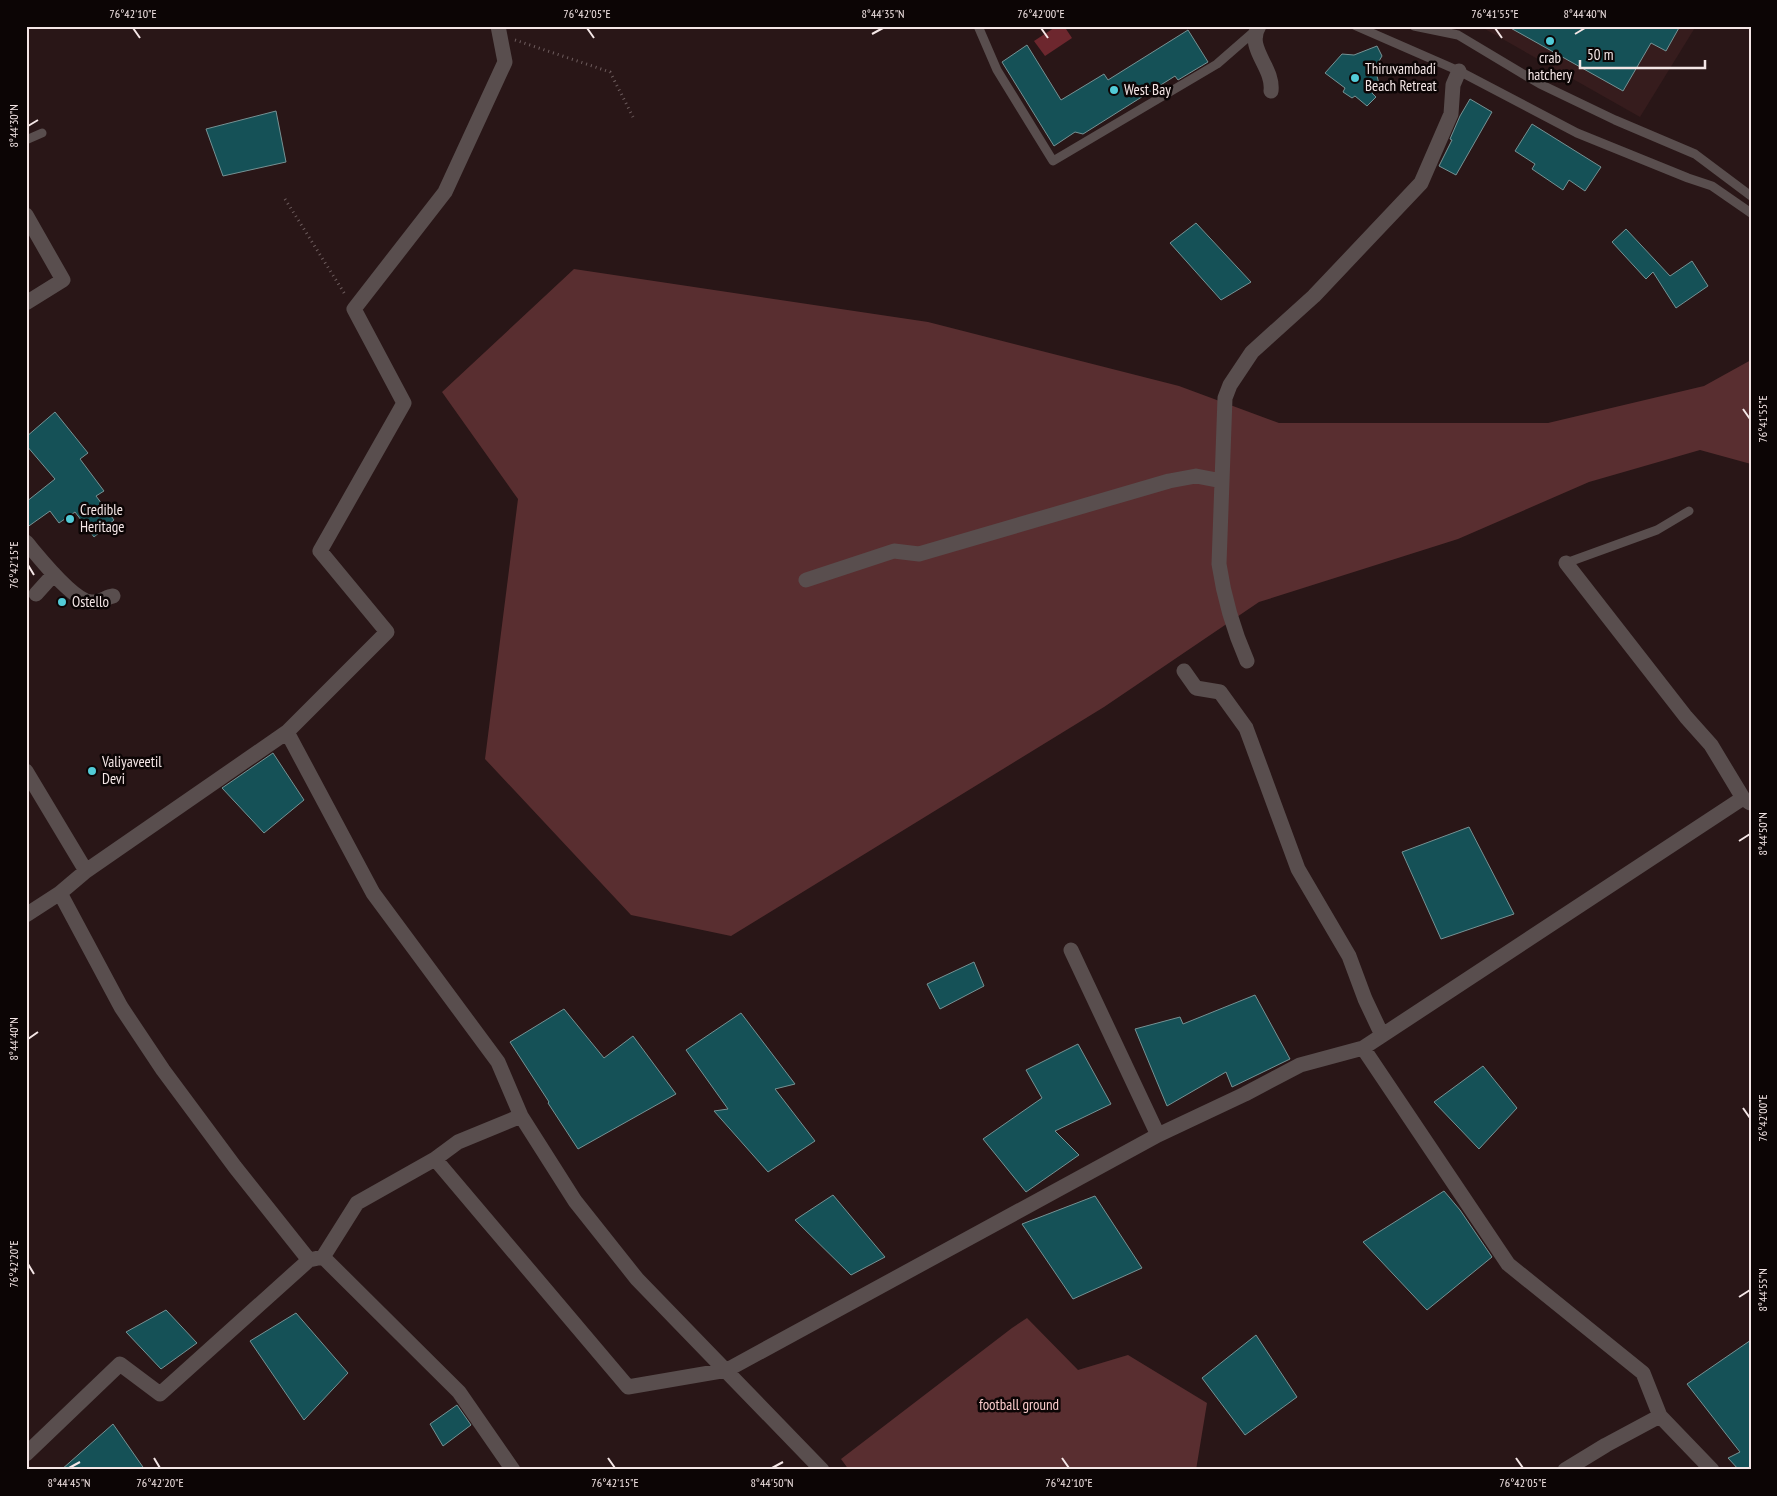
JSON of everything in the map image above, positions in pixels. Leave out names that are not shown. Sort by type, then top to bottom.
[{"type":"street","points":[[1257,28],[1254,38],[1270,75],[1272,91]]},
{"type":"street","points":[[26,916],[60,893],[86,871],[287,732],[387,632],[320,551],[404,403],[354,309],[445,192],[505,62],[499,31]]},
{"type":"street","points":[[1248,660],[1234,630],[1223,591],[1219,564],[1225,398],[1230,385],[1252,352],[1314,296],[1421,183],[1450,114],[1453,85],[1460,71]]},
{"type":"street","points":[[26,215],[63,280],[26,303]]},
{"type":"street","points":[[806,580],[894,551],[919,554],[1169,481],[1196,476],[1222,481]]},
{"type":"street","points":[[26,542],[61,583],[85,600],[92,602],[100,601],[114,596]]},
{"type":"street","points":[[435,1159],[628,1387],[727,1370],[1158,1134],[1300,1066],[1363,1048],[1747,801],[1711,745],[1686,717],[1566,563]]},
{"type":"street","points":[[36,594],[54,574]]},
{"type":"street","points":[[1184,671],[1196,688],[1220,692],[1246,728],[1298,869],[1349,956],[1365,999],[1382,1035]]},
{"type":"street","points":[[287,732],[373,893],[498,1062],[521,1116],[575,1201],[638,1279],[822,1470]]},
{"type":"street","points":[[26,771],[86,871]]},
{"type":"street","points":[[60,893],[121,1007],[158,1062],[234,1167],[316,1259],[459,1392],[513,1470]]},
{"type":"street","points":[[1070,950],[1158,1134]]},
{"type":"street","points":[[1363,1048],[1508,1264],[1643,1373],[1660,1416],[1712,1470]]},
{"type":"street","points":[[26,1454],[120,1364],[160,1394],[316,1259],[357,1203],[435,1159],[458,1142],[521,1116]]},
{"type":"street","points":[[1566,1470],[1606,1445],[1660,1416]]},
{"type":"lane","points":[[978,26],[997,70],[1053,161],[1217,64],[1257,28]]},
{"type":"lane","points":[[1356,26],[1460,71],[1577,133],[1712,186],[1751,213]]},
{"type":"lane","points":[[1414,26],[1458,36],[1540,84],[1615,120],[1695,154],[1751,196]]},
{"type":"lane","points":[[26,140],[42,133]]},
{"type":"lane","points":[[1566,563],[1657,530],[1689,511]]},
{"type":"path","points":[[499,31],[610,72],[633,117]]},
{"type":"path","points":[[285,198],[354,309]]},
{"type":"shaded area","points":[[1057,26],[1064,26],[1072,38],[1045,56],[1034,41]]},
{"type":"shaded area","points":[[1487,26],[1696,26],[1640,117],[1485,29]]},
{"type":"green space","points":[[574,269],[928,322],[1179,386],[1279,423],[1548,423],[1704,386],[1751,360],[1751,464],[1700,450],[1589,482],[1458,539],[1259,602],[1104,707],[731,936],[631,915],[485,759],[518,499],[442,392]]},
{"type":"green space","name":"football ground","points":[[1027,1318],[1078,1370],[1128,1355],[1207,1403],[1196,1470],[849,1470],[841,1459]]},
{"type":"building","points":[[1507,26],[1680,26],[1666,51],[1651,43],[1623,91]]},
{"type":"building","name":"West Bay","points":[[1188,30],[1208,62],[1178,80],[1175,76],[1083,134],[1075,132],[1054,146],[1002,62],[1027,45],[1061,100],[1104,74],[1108,80]]},
{"type":"building","name":"Thiruvambadi Beach Retreat","points":[[1377,46],[1382,56],[1375,68],[1379,84],[1372,93],[1376,97],[1367,106],[1355,96],[1352,98],[1343,92],[1345,88],[1325,73],[1342,54],[1354,55]]},
{"type":"building","points":[[1470,99],[1492,112],[1456,175],[1439,166],[1452,140],[1450,139],[1460,116]]},
{"type":"building","points":[[276,111],[286,162],[223,176],[206,129]]},
{"type":"building","points":[[1532,124],[1601,167],[1585,191],[1569,180],[1563,190],[1532,169],[1535,164],[1515,151]]},
{"type":"building","points":[[1196,223],[1251,282],[1221,300],[1170,243]]},
{"type":"building","points":[[1626,229],[1670,276],[1692,261],[1708,286],[1676,308],[1653,272],[1646,279],[1612,242]]},
{"type":"building","points":[[55,412],[88,453],[80,459],[104,491],[96,496],[114,520],[94,537],[75,512],[59,523],[50,511],[26,528],[26,502],[55,479],[26,445],[26,437]]},
{"type":"building","points":[[273,753],[304,800],[264,833],[222,788]]},
{"type":"building","points":[[1469,827],[1514,914],[1441,939],[1402,852]]},
{"type":"building","points":[[974,962],[984,986],[940,1009],[927,984]]},
{"type":"building","points":[[1255,995],[1290,1059],[1232,1087],[1226,1072],[1167,1106],[1135,1029],[1180,1017],[1183,1024]]},
{"type":"building","points":[[564,1009],[604,1058],[633,1036],[676,1094],[578,1149],[510,1042]]},
{"type":"building","points":[[741,1013],[795,1084],[775,1089],[815,1141],[768,1172],[714,1111],[728,1109],[686,1050]]},
{"type":"building","points":[[1078,1044],[1111,1104],[1055,1131],[1079,1155],[1026,1192],[983,1139],[1042,1098],[1026,1070]]},
{"type":"building","points":[[1483,1066],[1517,1108],[1479,1149],[1434,1102]]},
{"type":"building","points":[[1444,1191],[1460,1210],[1492,1257],[1427,1310],[1363,1242]]},
{"type":"building","points":[[833,1195],[885,1257],[851,1275],[795,1220]]},
{"type":"building","points":[[1095,1196],[1142,1268],[1073,1299],[1022,1224]]},
{"type":"building","points":[[166,1310],[197,1343],[161,1369],[126,1332]]},
{"type":"building","points":[[296,1313],[348,1373],[304,1420],[250,1341]]},
{"type":"building","points":[[1256,1335],[1297,1397],[1245,1435],[1202,1378]]},
{"type":"building","points":[[1751,1340],[1751,1470],[1739,1470],[1728,1458],[1740,1452],[1687,1384]]},
{"type":"building","points":[[457,1405],[471,1425],[443,1446],[430,1424]]},
{"type":"building","points":[[113,1424],[145,1470],[61,1470]]},
{"type":"place","name":"crab hatchery","points":[[1550,41]]},
{"type":"place","name":"Thiruvambadi Beach Retreat","points":[[1355,78]]},
{"type":"place","name":"West Bay","points":[[1114,90]]},
{"type":"place","name":"Credible Heritage","points":[[70,519]]},
{"type":"place","name":"Ostello","points":[[62,602]]},
{"type":"place","name":"Valiyaveetil Devi","points":[[92,771]]}]
